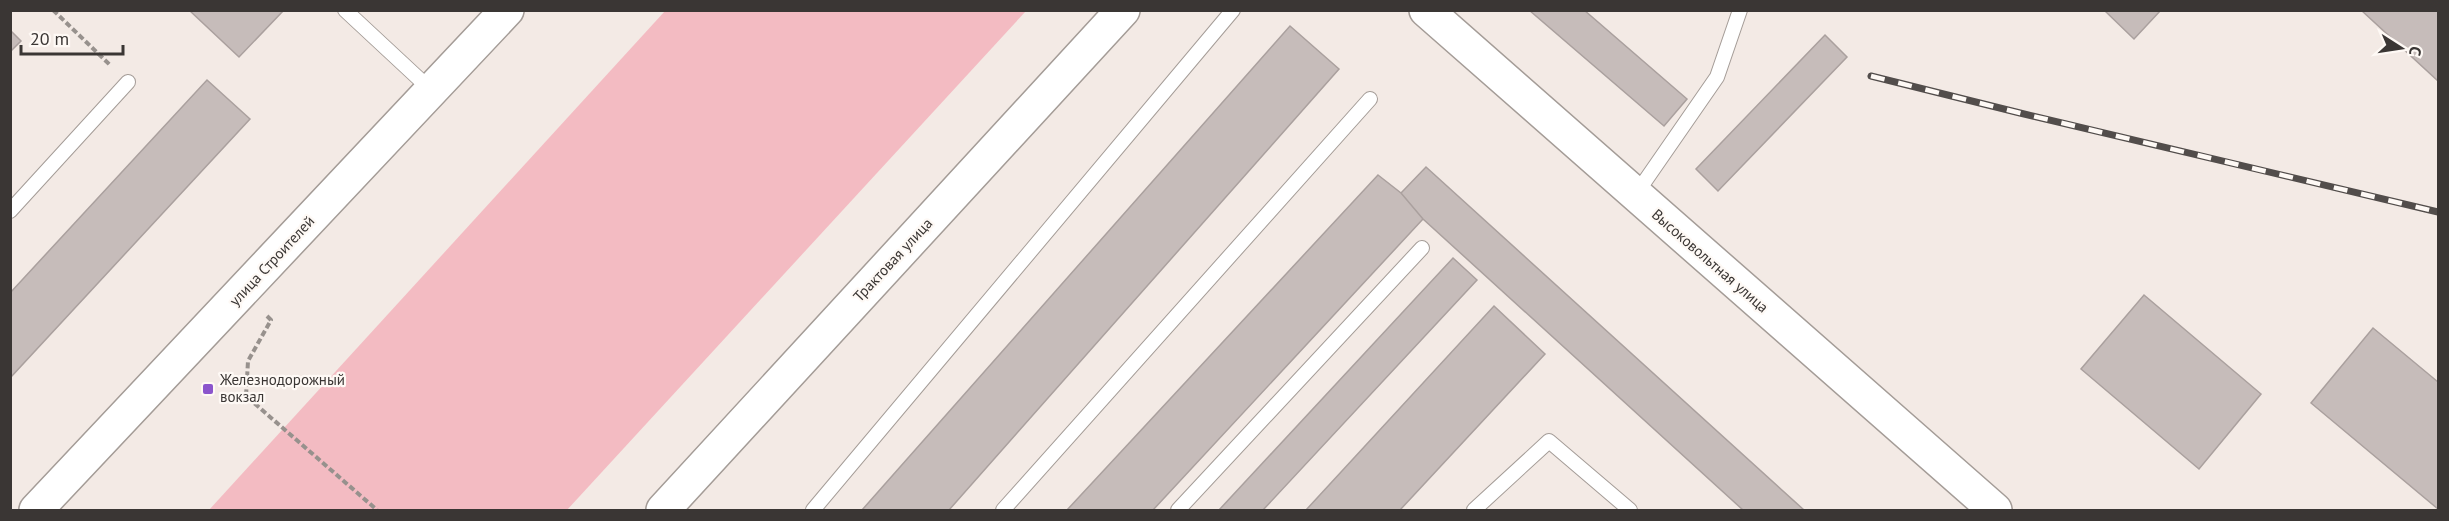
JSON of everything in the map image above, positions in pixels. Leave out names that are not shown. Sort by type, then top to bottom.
[{"type":"main road","name":"улица Строителей","points":[[36,510],[507,10]]},
{"type":"main road","name":"Трактовая улица","points":[[663,510],[1123,10]]},
{"type":"main road","name":"Высоковольтная улица","points":[[1426,10],[1995,510]]},
{"type":"lane","points":[[345,10],[431,90]]},
{"type":"lane","points":[[813,510],[1233,10]]},
{"type":"lane","points":[[1635,196],[1717,77],[1740,10]]},
{"type":"lane","points":[[10,211],[128,82]]},
{"type":"lane","points":[[1003,510],[1370,99]]},
{"type":"lane","points":[[1178,510],[1422,248]]},
{"type":"lane","points":[[1474,510],[1549,441],[1630,510]]},
{"type":"path","points":[[53,10],[128,82]]},
{"type":"path","points":[[244,290],[271,320],[248,361],[246,396],[377,510]]},
{"type":"shaded area","points":[[665,11],[1026,11],[567,510],[209,510]]},
{"type":"building","points":[[189,10],[284,10],[239,57]]},
{"type":"building","points":[[1529,10],[1584,10],[1687,99],[1664,126]]},
{"type":"building","points":[[2104,10],[2161,10],[2134,39]]},
{"type":"building","points":[[2361,10],[2438,10],[2438,81]]},
{"type":"building","points":[[1290,26],[1339,69],[949,510],[862,510]]},
{"type":"building","points":[[10,30],[21,41],[10,52]]},
{"type":"building","points":[[1825,35],[1847,57],[1718,191],[1696,169]]},
{"type":"building","points":[[207,80],[250,119],[10,378],[10,293]]},
{"type":"building","points":[[1426,167],[1804,510],[1743,510],[1423,219],[1401,193]]},
{"type":"building","points":[[1378,175],[1401,193],[1423,219],[1153,510],[1067,510]]},
{"type":"building","points":[[1453,258],[1477,280],[1263,510],[1219,510]]},
{"type":"building","points":[[2144,295],[2261,394],[2199,469],[2081,369]]},
{"type":"building","points":[[1494,306],[1545,354],[1400,510],[1306,510]]},
{"type":"building","points":[[2373,328],[2438,382],[2438,509],[2311,403]]},
{"type":"railway","points":[[1871,76],[2438,212]]},
{"type":"place","name":"Железнодорожный вокзал","points":[[208,389]]}]
